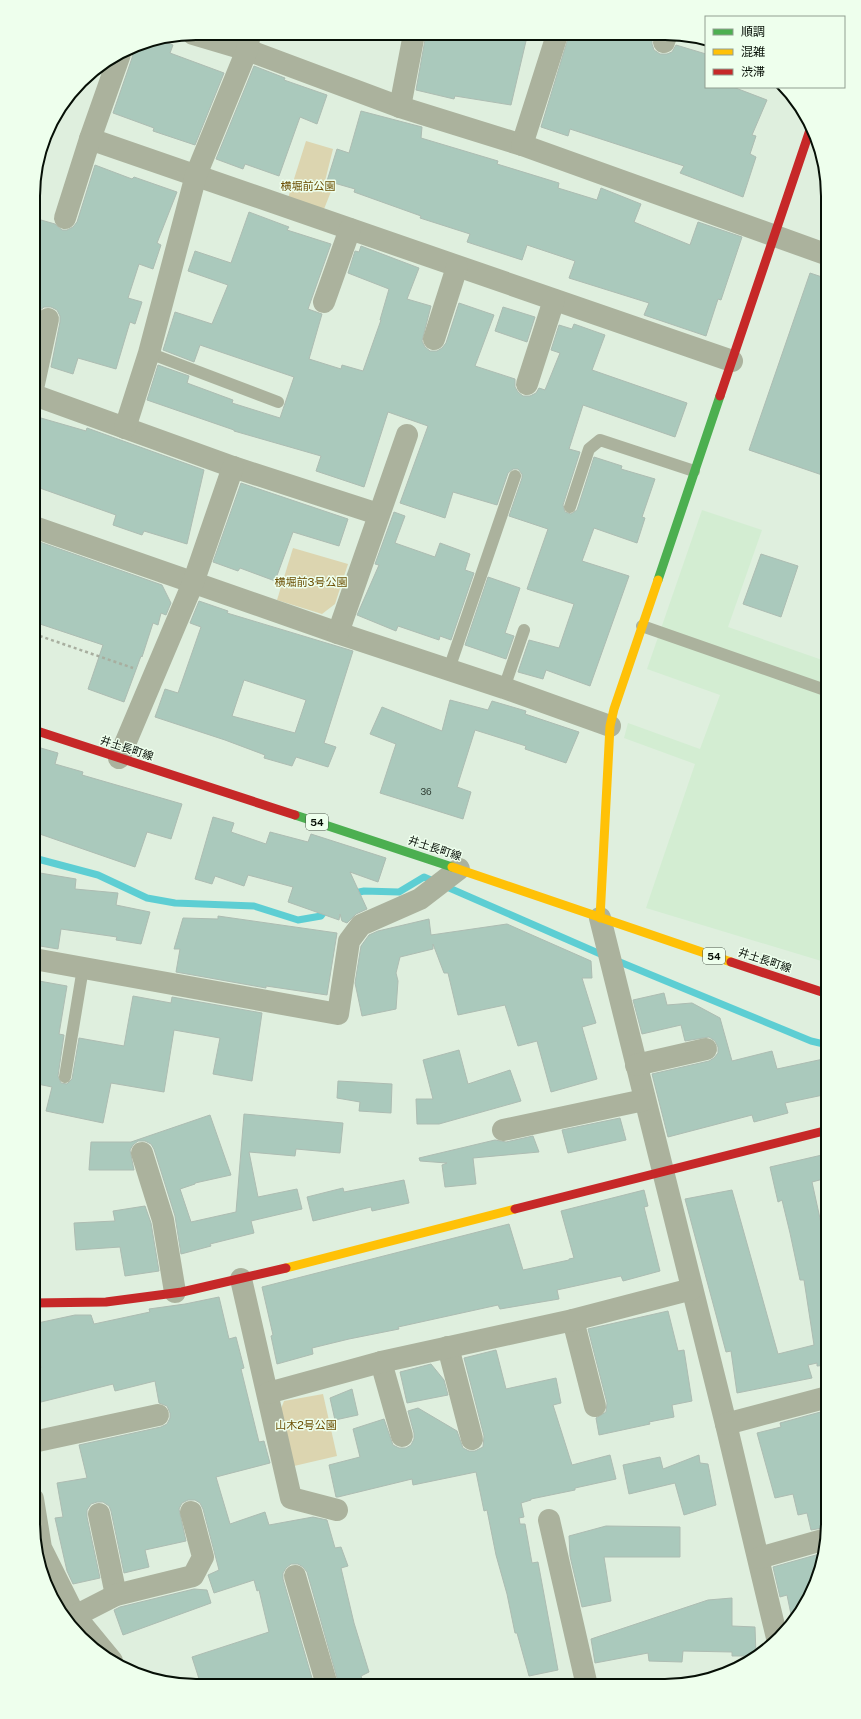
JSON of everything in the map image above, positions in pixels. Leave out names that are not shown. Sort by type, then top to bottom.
[{"type":"street","points":[[400,107],[413,40]]},
{"type":"street","points":[[522,145],[555,40]]},
{"type":"street","points":[[125,428],[149,353],[196,176],[248,41],[400,107],[522,145],[776,234],[821,251]]},
{"type":"street","points":[[65,218],[90,139],[117,61]]},
{"type":"street","points":[[776,1632],[759,1558],[600,918],[610,726],[614,709],[808,135]]},
{"type":"street","points":[[90,139],[732,361]]},
{"type":"street","points":[[324,302],[350,229]]},
{"type":"street","points":[[434,339],[457,267]]},
{"type":"street","points":[[527,384],[554,300]]},
{"type":"street","points":[[40,356],[48,319]]},
{"type":"street","points":[[40,397],[233,468],[378,514]]},
{"type":"street","points":[[338,633],[378,514],[407,435]]},
{"type":"street","points":[[119,758],[193,583],[233,468]]},
{"type":"street","points":[[40,529],[338,633],[449,669],[610,726]]},
{"type":"street","name":"井土長町線","points":[[40,732],[821,992]]},
{"type":"street","points":[[40,960],[338,1014],[349,942],[361,925],[420,899],[456,871]]},
{"type":"street","points":[[636,1066],[706,1049]]},
{"type":"street","points":[[503,1130],[644,1100]]},
{"type":"street","points":[[40,1303],[106,1302],[175,1292],[241,1279],[662,1172],[821,1135]]},
{"type":"street","points":[[142,1153],[164,1220],[175,1292]]},
{"type":"street","points":[[241,1279],[291,1498],[337,1510]]},
{"type":"street","points":[[268,1393],[380,1362],[573,1320],[692,1290]]},
{"type":"street","points":[[573,1320],[595,1406]]},
{"type":"street","points":[[448,1347],[472,1439]]},
{"type":"street","points":[[380,1362],[402,1436]]},
{"type":"street","points":[[726,1424],[821,1399]]},
{"type":"street","points":[[40,1440],[158,1415]]},
{"type":"street","points":[[75,1616],[116,1595],[193,1576],[203,1557],[191,1512]]},
{"type":"street","points":[[99,1514],[116,1595]]},
{"type":"street","points":[[549,1520],[585,1679]]},
{"type":"street","points":[[759,1558],[820,1541]]},
{"type":"street","points":[[43,1551],[75,1616],[99,1645]]},
{"type":"street","points":[[295,1576],[325,1679]]},
{"type":"lane","points":[[149,353],[278,402]]},
{"type":"lane","points":[[570,507],[589,449],[600,440],[694,471]]},
{"type":"lane","points":[[449,669],[515,476]]},
{"type":"lane","points":[[642,626],[821,688]]},
{"type":"lane","points":[[504,688],[524,630]]},
{"type":"lane","points":[[65,1077],[83,968]]},
{"type":"path","points":[[40,636],[154,675]]},
{"type":"shaded area","points":[[702,510],[762,530],[728,627],[821,660],[821,961],[646,908],[695,764],[624,738],[628,723],[700,749],[720,695],[647,669]]},
{"type":"green space","name":"横堀前公園","points":[[306,141],[333,149],[324,185],[332,189],[324,209],[288,198]]},
{"type":"green space","name":"横堀前3号公園","points":[[293,548],[348,564],[335,604],[322,614],[277,600]]},
{"type":"green space","name":"山木2号公園","points":[[323,1394],[337,1456],[294,1466],[279,1414],[284,1401]]},
{"type":"building","points":[[425,40],[526,41],[511,105],[455,96],[454,99],[416,90]]},
{"type":"building","points":[[567,40],[652,40],[654,50],[660,54],[672,52],[676,45],[705,54],[705,88],[736,88],[767,100],[752,135],[756,136],[750,154],[756,157],[743,197],[680,173],[684,166],[570,129],[568,136],[541,127]]},
{"type":"building","points":[[167,43],[173,45],[170,53],[224,73],[195,145],[153,131],[154,128],[113,113],[133,53],[136,52]]},
{"type":"building","points":[[254,66],[285,78],[284,80],[327,95],[317,124],[300,117],[279,176],[245,164],[243,169],[216,159]]},
{"type":"building","points":[[361,111],[422,127],[421,138],[498,161],[497,164],[559,183],[558,188],[597,200],[601,188],[641,204],[634,222],[690,245],[698,222],[742,237],[721,300],[718,299],[706,336],[644,315],[649,303],[569,278],[575,261],[527,245],[522,260],[467,242],[470,234],[420,218],[421,216],[354,192],[355,189],[327,181],[337,149],[349,153]]},
{"type":"building","points":[[95,165],[132,179],[134,177],[177,192],[157,243],[161,245],[153,269],[139,264],[128,298],[142,302],[135,324],[130,322],[116,369],[78,358],[73,374],[51,367],[60,316],[57,310],[51,307],[44,307],[40,310],[40,220],[55,224],[62,230],[67,230],[73,227],[77,222]]},
{"type":"building","points":[[249,212],[289,227],[287,230],[331,244],[308,309],[322,314],[309,359],[341,369],[342,365],[363,371],[381,320],[389,289],[348,273],[355,251],[359,252],[361,246],[419,268],[407,299],[431,306],[422,341],[425,347],[430,351],[437,351],[446,343],[459,303],[494,315],[475,366],[515,379],[515,387],[523,396],[530,396],[536,393],[539,388],[545,390],[560,353],[551,350],[559,325],[572,329],[574,324],[605,335],[592,370],[687,403],[675,437],[583,405],[569,449],[580,452],[563,505],[565,512],[571,514],[577,510],[594,457],[622,466],[621,469],[655,479],[642,517],[645,518],[637,543],[594,528],[582,561],[629,576],[590,686],[546,670],[543,679],[518,672],[529,640],[559,648],[574,604],[527,589],[548,529],[509,516],[522,478],[522,474],[518,469],[513,469],[508,473],[497,505],[453,492],[445,518],[400,503],[428,426],[388,412],[364,487],[316,471],[321,456],[234,431],[147,400],[158,365],[189,376],[187,383],[233,400],[232,403],[280,418],[294,377],[200,345],[194,362],[163,350],[175,312],[212,324],[228,285],[188,271],[195,251],[231,263]]},
{"type":"building","points":[[810,273],[821,277],[821,475],[749,450]]},
{"type":"building","points":[[503,307],[535,317],[527,342],[495,331]]},
{"type":"building","points":[[40,418],[86,431],[87,428],[204,470],[187,544],[144,531],[142,535],[113,525],[116,515],[40,488]]},
{"type":"building","points":[[241,483],[348,519],[339,546],[293,532],[275,581],[240,568],[238,571],[213,562]]},
{"type":"building","points":[[394,512],[405,516],[395,543],[435,557],[440,543],[470,554],[465,570],[474,573],[451,640],[440,636],[439,640],[398,626],[396,631],[357,615],[379,565],[375,564]]},
{"type":"building","points":[[40,542],[162,585],[171,603],[166,615],[161,613],[158,625],[153,623],[142,657],[141,656],[124,702],[88,689],[103,645],[40,624]]},
{"type":"building","points":[[761,554],[798,566],[781,617],[743,604]]},
{"type":"building","points":[[488,577],[520,588],[505,633],[514,636],[506,659],[465,645]]},
{"type":"building","points":[[199,601],[228,611],[227,613],[353,651],[324,743],[336,747],[328,767],[296,757],[292,766],[264,758],[265,755],[155,717],[165,689],[178,693],[201,627],[190,623]],"holes":[[[244,680],[306,700],[295,733],[232,716]]]},
{"type":"building","points":[[450,700],[488,710],[492,701],[526,711],[525,714],[579,732],[566,763],[525,749],[526,746],[475,730],[457,787],[471,792],[463,819],[380,793],[396,744],[370,734],[382,707],[442,731]]},
{"type":"building","points":[[40,748],[58,753],[55,764],[83,772],[82,775],[182,804],[171,839],[147,832],[135,867],[40,834]]},
{"type":"building","points":[[213,817],[234,823],[231,832],[266,844],[270,832],[308,842],[311,834],[386,858],[378,882],[350,872],[367,909],[356,914],[347,923],[342,921],[340,914],[339,920],[288,902],[293,887],[248,875],[244,886],[215,876],[212,884],[195,879]]},
{"type":"building","points":[[40,873],[76,879],[75,889],[118,893],[116,905],[150,912],[141,944],[116,940],[117,937],[61,929],[58,949],[40,946]]},
{"type":"building","points":[[218,916],[337,933],[327,995],[266,986],[266,988],[176,972],[180,949],[174,949],[183,918],[218,919]]},
{"type":"building","points":[[429,919],[431,935],[507,924],[591,961],[592,978],[582,978],[596,1023],[582,1027],[597,1079],[551,1092],[537,1041],[518,1046],[505,1005],[458,1015],[448,973],[444,973],[433,944],[433,949],[400,957],[396,973],[398,981],[396,1009],[362,1016],[355,983],[361,946],[369,935],[378,931]]},
{"type":"building","points":[[40,981],[67,986],[59,1034],[64,1035],[58,1076],[61,1083],[67,1084],[72,1079],[79,1038],[124,1046],[133,996],[171,1003],[172,997],[262,1013],[252,1081],[213,1074],[220,1038],[174,1030],[164,1092],[111,1083],[103,1123],[46,1111],[52,1087],[40,1084]]},
{"type":"building","points":[[664,993],[667,1005],[692,1003],[720,1018],[732,1061],[772,1051],[777,1069],[821,1060],[821,1095],[785,1103],[788,1113],[754,1122],[752,1115],[668,1137],[652,1074],[709,1061],[718,1053],[718,1047],[715,1041],[709,1037],[685,1041],[681,1025],[642,1034],[633,1000]]},
{"type":"building","points":[[459,1050],[468,1084],[510,1070],[521,1101],[439,1124],[417,1124],[416,1099],[433,1099],[423,1060]]},
{"type":"building","points":[[338,1081],[392,1084],[391,1113],[359,1111],[360,1102],[337,1098]]},
{"type":"building","points":[[244,1114],[343,1123],[340,1153],[296,1149],[295,1156],[249,1152],[258,1197],[297,1189],[302,1209],[251,1221],[254,1233],[210,1244],[211,1246],[181,1254],[175,1216],[154,1149],[151,1144],[145,1141],[138,1141],[130,1150],[134,1170],[89,1170],[91,1142],[131,1142],[210,1115],[231,1175],[195,1183],[180,1189],[191,1222],[236,1212]]},
{"type":"building","points":[[620,1118],[626,1140],[568,1153],[562,1130]]},
{"type":"building","points":[[533,1136],[539,1152],[473,1158],[476,1184],[445,1187],[442,1165],[447,1163],[420,1161],[419,1158],[495,1140],[506,1142]]},
{"type":"building","points":[[821,1155],[821,1180],[812,1182],[821,1223],[821,1366],[817,1366],[817,1363],[808,1365],[812,1378],[737,1393],[731,1351],[726,1352],[685,1199],[732,1190],[778,1354],[814,1345],[804,1280],[800,1280],[782,1200],[778,1202],[770,1167]]},
{"type":"building","points":[[404,1180],[409,1203],[372,1211],[371,1207],[313,1221],[307,1197],[343,1188],[344,1192]]},
{"type":"building","points":[[644,1190],[648,1206],[644,1207],[660,1271],[623,1281],[621,1276],[557,1290],[559,1299],[500,1309],[498,1305],[398,1327],[399,1329],[312,1348],[313,1354],[277,1364],[271,1336],[273,1335],[262,1287],[509,1224],[523,1270],[569,1260],[574,1258],[561,1211]]},
{"type":"building","points":[[145,1206],[151,1223],[159,1271],[125,1276],[120,1247],[76,1250],[74,1223],[115,1221],[113,1211]]},
{"type":"building","points":[[219,1297],[229,1339],[236,1337],[244,1368],[241,1369],[259,1442],[264,1441],[270,1463],[216,1477],[230,1524],[265,1512],[269,1525],[313,1517],[327,1520],[335,1548],[341,1547],[348,1566],[341,1568],[354,1623],[369,1672],[361,1676],[362,1679],[337,1679],[307,1572],[298,1564],[291,1564],[283,1573],[283,1579],[312,1679],[199,1679],[192,1657],[269,1632],[259,1590],[257,1591],[254,1580],[214,1593],[208,1575],[219,1570],[203,1509],[200,1503],[195,1500],[188,1500],[182,1503],[179,1509],[186,1541],[145,1550],[149,1567],[124,1573],[109,1506],[103,1502],[91,1504],[87,1510],[87,1517],[100,1578],[73,1584],[67,1571],[55,1518],[63,1517],[57,1483],[87,1478],[79,1445],[161,1427],[167,1424],[170,1418],[170,1413],[167,1406],[159,1403],[155,1381],[115,1391],[113,1384],[40,1402],[40,1322],[75,1315],[91,1315],[94,1324],[150,1312],[149,1309]]},
{"type":"building","points":[[668,1311],[678,1351],[684,1350],[692,1401],[672,1405],[674,1417],[649,1422],[650,1424],[599,1435],[596,1418],[606,1412],[607,1403],[588,1329]]},
{"type":"building","points":[[496,1350],[506,1389],[556,1378],[561,1403],[553,1405],[572,1465],[610,1455],[616,1479],[575,1488],[575,1490],[531,1499],[521,1503],[524,1517],[519,1518],[520,1524],[525,1524],[532,1563],[538,1562],[558,1670],[529,1676],[517,1633],[515,1633],[507,1594],[496,1555],[487,1510],[484,1511],[476,1472],[413,1485],[412,1479],[336,1497],[329,1465],[360,1457],[353,1429],[384,1419],[393,1445],[399,1448],[406,1448],[411,1445],[414,1439],[414,1433],[408,1411],[418,1408],[457,1431],[463,1448],[469,1451],[475,1451],[483,1447],[484,1436],[464,1358]]},
{"type":"building","points":[[431,1364],[444,1380],[448,1395],[407,1403],[400,1372]]},
{"type":"building","points":[[352,1389],[358,1415],[335,1420],[330,1398]]},
{"type":"building","points":[[821,1412],[821,1528],[811,1530],[807,1513],[798,1515],[793,1494],[775,1498],[757,1433],[781,1427],[780,1423]]},
{"type":"building","points":[[699,1455],[700,1463],[708,1464],[716,1505],[684,1515],[675,1483],[629,1494],[623,1465],[660,1457],[663,1469]]},
{"type":"building","points":[[606,1526],[680,1527],[680,1557],[604,1557],[611,1601],[582,1607],[570,1556],[569,1536]]},
{"type":"building","points":[[818,1554],[809,1583],[791,1615],[787,1595],[780,1597],[773,1567]]},
{"type":"building","points":[[194,1589],[207,1590],[211,1603],[123,1635],[114,1610],[120,1607]]},
{"type":"building","points":[[732,1598],[732,1626],[755,1627],[756,1650],[747,1656],[732,1656],[732,1652],[683,1651],[682,1662],[649,1661],[648,1653],[595,1663],[591,1639],[708,1600]]},
{"type":"waterway","points":[[40,860],[98,875],[147,898],[175,903],[254,906],[298,920],[321,916],[327,908]]},
{"type":"waterway","points":[[350,894],[364,891],[399,892],[424,877],[605,956]]},
{"type":"waterway","points":[[615,960],[811,1041],[821,1043]]},
{"type":"traffic: fast","points":[[658,580],[720,396]]},
{"type":"traffic: fast","points":[[295,815],[452,867]]},
{"type":"traffic: slow","points":[[600,918],[610,726],[614,709],[658,580]]},
{"type":"traffic: slow","points":[[452,867],[731,962]]},
{"type":"traffic: slow","points":[[286,1268],[515,1209]]},
{"type":"traffic: jam","points":[[720,396],[808,135]]},
{"type":"traffic: jam","points":[[40,732],[295,815]]},
{"type":"traffic: jam","points":[[731,962],[821,992]]},
{"type":"traffic: jam","points":[[515,1209],[821,1132]]},
{"type":"traffic: jam","points":[[40,1303],[106,1302],[182,1292],[286,1268]]}]
